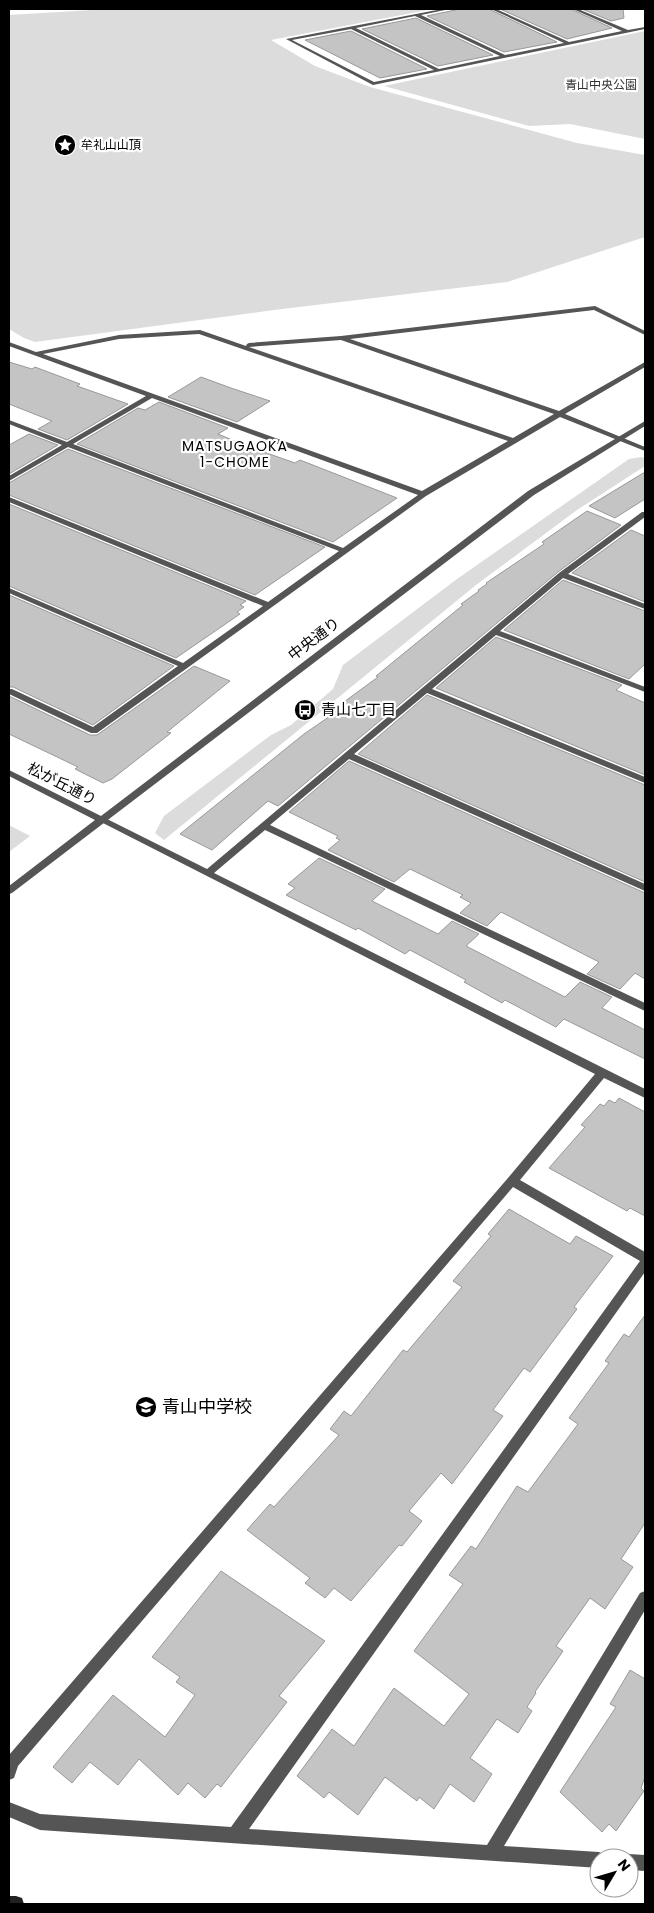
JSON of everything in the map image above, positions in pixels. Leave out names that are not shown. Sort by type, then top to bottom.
[{"type":"main road","points":[[9,1904],[16,1904]]},
{"type":"street","points":[[448,9],[288,39],[373,84],[645,28]]},
{"type":"street","points":[[493,9],[569,44]]},
{"type":"street","points":[[575,9],[628,32]]},
{"type":"street","points":[[416,14],[505,57]]},
{"type":"street","points":[[352,27],[440,70]]},
{"type":"street","points":[[244,346],[341,338],[595,308],[645,333]]},
{"type":"street","points":[[33,354],[119,337],[200,332],[511,440]]},
{"type":"street","points":[[341,338],[557,414],[645,448]]},
{"type":"street","points":[[9,344],[423,494]]},
{"type":"street","points":[[9,691],[94,731],[342,550],[423,494],[511,440],[645,364]]},
{"type":"street","points":[[9,479],[151,396]]},
{"type":"street","points":[[9,422],[342,550]]},
{"type":"street","name":"中央通り","points":[[9,891],[524,499],[645,423]]},
{"type":"street","points":[[9,499],[268,605]]},
{"type":"street","points":[[208,873],[562,575],[641,521],[645,514]]},
{"type":"street","points":[[562,575],[645,607]]},
{"type":"street","points":[[9,590],[184,666]]},
{"type":"street","points":[[495,632],[645,690]]},
{"type":"street","points":[[426,690],[645,780]]},
{"type":"street","points":[[348,756],[645,888]]},
{"type":"street","name":"松が丘通り","points":[[9,773],[645,1094]]},
{"type":"street","points":[[264,826],[645,1007]]},
{"type":"street","points":[[9,1773],[12,1762],[512,1181],[602,1072]]},
{"type":"street","points":[[512,1181],[645,1258]]},
{"type":"street","points":[[235,1835],[645,1264]]},
{"type":"street","points":[[491,1853],[645,1598]]},
{"type":"street","points":[[9,1810],[40,1822],[589,1859]]},
{"type":"green space","points":[[109,9],[433,9],[271,40],[315,66],[370,87],[577,143],[645,155],[645,237],[507,282],[274,310],[35,342],[24,338],[9,329],[9,15]]},
{"type":"green space","name":"青山中央公園","points":[[645,31],[645,139],[570,124],[529,126],[384,86]]},
{"type":"green space","points":[[645,458],[645,466],[577,510],[476,585],[164,840],[155,833],[164,816],[271,735],[291,725],[333,689],[343,665],[457,579],[629,459]]},
{"type":"green space","points":[[9,825],[30,836],[9,852]]},
{"type":"building","points":[[460,9],[489,9],[557,42],[504,52],[427,16]]},
{"type":"building","points":[[500,9],[571,9],[612,28],[567,39]]},
{"type":"building","points":[[582,9],[623,9],[624,18],[611,21]]},
{"type":"building","points":[[416,18],[493,55],[438,66],[362,29]]},
{"type":"building","points":[[351,31],[427,69],[380,78],[305,40]]},
{"type":"building","points":[[9,362],[32,369],[35,367],[80,384],[77,386],[128,404],[67,440],[38,429],[52,421],[9,404]]},
{"type":"building","points":[[201,377],[270,401],[237,422],[168,397]]},
{"type":"building","points":[[159,402],[228,428],[218,434],[244,445],[295,463],[300,460],[397,498],[333,542],[77,444],[138,408],[145,410]]},
{"type":"building","points":[[29,434],[58,445],[9,474],[9,445]]},
{"type":"building","points":[[68,449],[325,547],[255,595],[9,495],[9,483]]},
{"type":"building","points":[[645,472],[645,499],[615,518],[589,506]]},
{"type":"building","points":[[9,504],[246,601],[240,605],[244,607],[237,612],[240,614],[176,658],[9,586]]},
{"type":"building","points":[[587,511],[621,525],[558,572],[278,806],[268,801],[212,850],[180,834],[304,734],[336,712],[333,710],[378,677],[376,676],[463,605],[461,604],[479,591],[486,583],[544,544],[542,542]]},
{"type":"building","points":[[631,530],[645,536],[645,602],[572,573]]},
{"type":"building","points":[[563,580],[645,611],[645,664],[629,679],[504,630]]},
{"type":"building","points":[[9,595],[174,666],[93,725],[13,687],[9,687]]},
{"type":"building","points":[[496,637],[622,685],[616,690],[645,703],[645,775],[436,688]]},
{"type":"building","points":[[194,666],[230,681],[167,732],[171,733],[112,779],[103,783],[75,769],[78,767],[9,734],[9,696],[90,735],[97,735]]},
{"type":"building","points":[[427,695],[645,785],[645,882],[358,754]]},
{"type":"building","points":[[349,761],[645,893],[645,979],[635,973],[620,989],[587,974],[599,962],[501,912],[487,926],[460,913],[471,903],[460,897],[463,895],[410,869],[394,882],[328,850],[340,840],[336,838],[338,836],[289,812]]},
{"type":"building","points":[[319,858],[385,889],[372,901],[438,934],[452,921],[479,934],[466,946],[565,997],[580,982],[612,997],[602,1008],[645,1030],[645,1059],[564,1019],[556,1027],[505,1000],[502,1003],[464,982],[466,980],[410,950],[405,954],[358,928],[356,930],[286,895],[295,888],[288,884]]},
{"type":"building","points":[[619,1098],[645,1112],[645,1216],[630,1208],[627,1211],[549,1168],[585,1127],[581,1125],[600,1104],[604,1106],[609,1100],[615,1103]]},
{"type":"building","points":[[509,1209],[570,1244],[576,1236],[613,1256],[574,1307],[577,1309],[530,1372],[524,1368],[493,1410],[503,1416],[452,1484],[441,1473],[409,1511],[422,1521],[402,1546],[399,1545],[351,1601],[334,1588],[325,1598],[305,1583],[310,1578],[247,1530],[270,1504],[274,1507],[339,1435],[330,1429],[344,1411],[351,1416],[403,1350],[407,1352],[462,1287],[453,1281],[491,1236],[488,1234]]},
{"type":"building","points":[[645,1315],[645,1523],[621,1559],[633,1567],[605,1609],[590,1598],[556,1646],[563,1651],[535,1692],[527,1707],[532,1711],[518,1733],[497,1719],[470,1758],[492,1774],[474,1802],[450,1784],[434,1809],[419,1797],[417,1801],[385,1777],[358,1815],[329,1792],[324,1798],[297,1776],[332,1729],[354,1746],[394,1688],[444,1726],[469,1694],[414,1651],[463,1584],[449,1575],[471,1546],[476,1549],[517,1486],[528,1492],[578,1424],[569,1418],[609,1363],[605,1361],[624,1334],[629,1337]]},
{"type":"building","points":[[221,1571],[325,1641],[279,1696],[287,1702],[221,1787],[217,1784],[205,1798],[188,1783],[178,1795],[139,1759],[118,1785],[90,1762],[72,1783],[53,1767],[113,1695],[165,1737],[195,1695],[176,1682],[180,1677],[152,1657]]},
{"type":"building","points":[[630,1670],[645,1679],[645,1777],[641,1788],[644,1791],[616,1831],[609,1824],[602,1832],[560,1792],[616,1707],[610,1704]]},
{"type":"place","name":"牟礼山山頂","points":[[65,145]]},
{"type":"place","name":"青山七丁目","points":[[305,710]]},
{"type":"place","name":"青山中学校","points":[[146,1407]]},
{"type":"district","name":"MATSUGAOKA 1-CHOME","points":[[235,454]]}]
